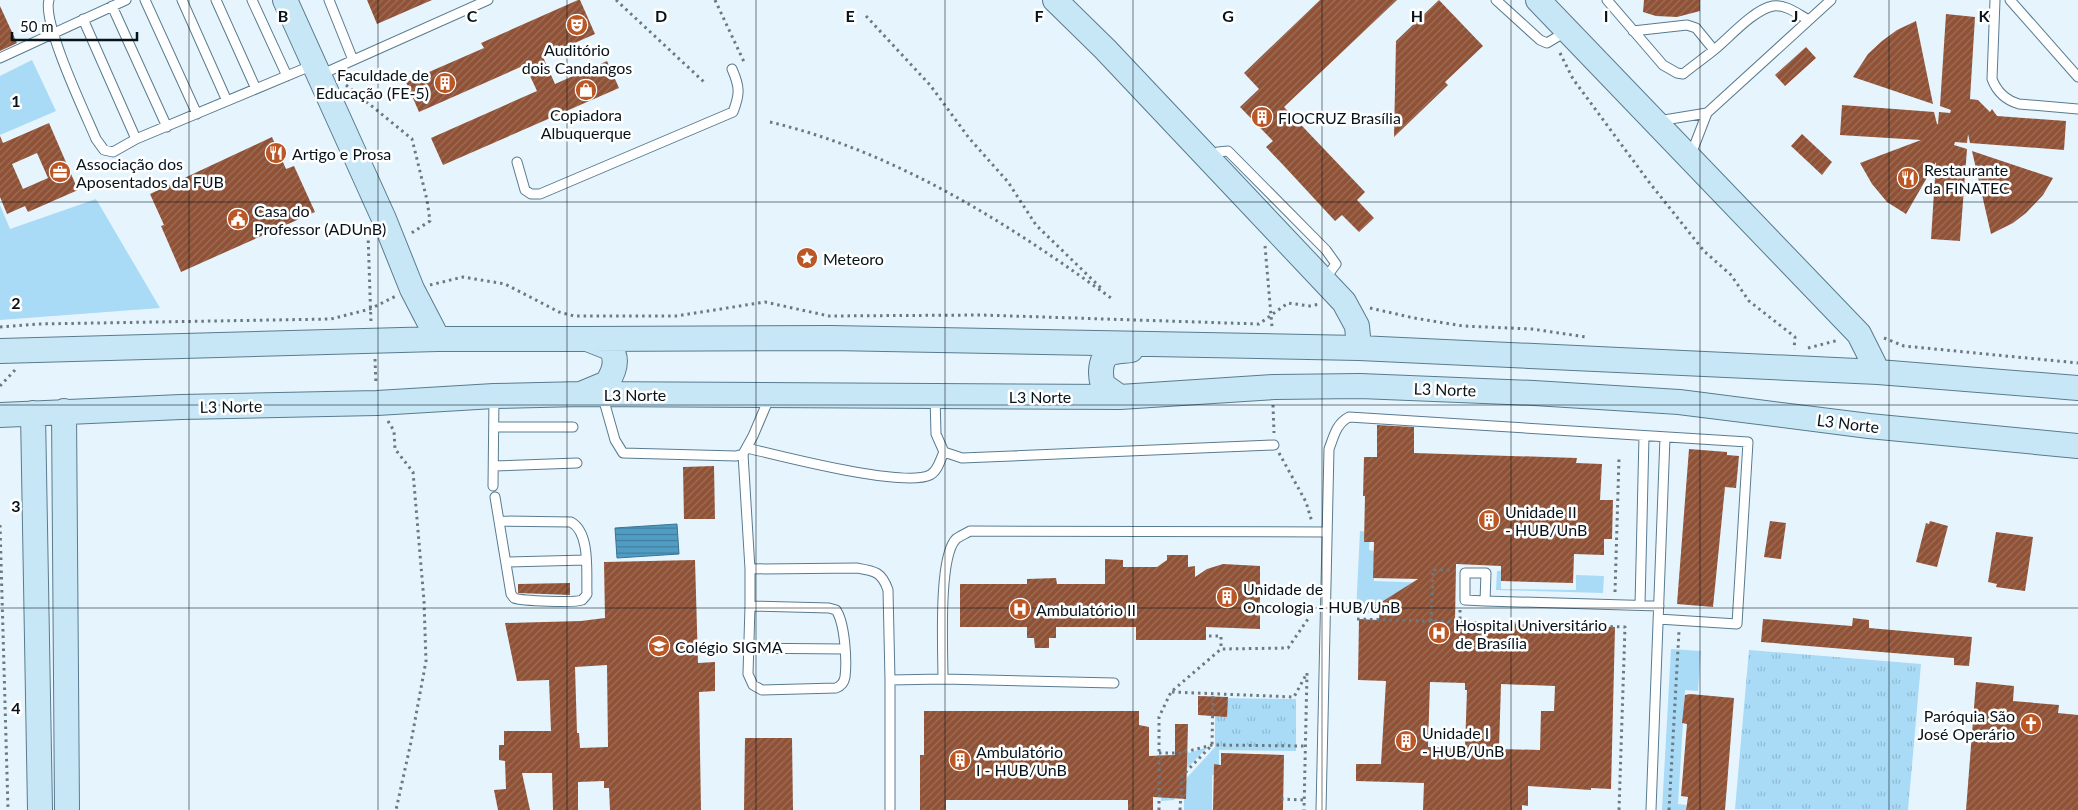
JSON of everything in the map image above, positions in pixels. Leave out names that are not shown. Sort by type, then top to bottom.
[{"type":"main road","points":[[285,0],[321,70],[412,289],[438,339]]},
{"type":"main road","points":[[1055,0],[1106,49],[1344,302],[1357,326],[1359,348]]},
{"type":"main road","points":[[1544,2],[1563,40],[1655,122],[1859,334],[1878,372]]},
{"type":"main road","points":[[0,351],[438,339],[830,338],[1162,345],[1274,345],[1878,372],[2078,388]]},
{"type":"main road","points":[[587,339],[610,348],[615,358],[614,368],[607,383],[592,394]]},
{"type":"main road","points":[[1120,397],[1103,386],[1101,371],[1104,358],[1110,353],[1162,345]]},
{"type":"main road","name":"L3 Norte","points":[[0,415],[191,406],[377,403],[494,396],[592,394],[1120,397],[1313,386],[1534,393],[1679,402],[1869,426],[2078,446]]},
{"type":"main road","points":[[2050,386],[2078,400]]},
{"type":"main road","points":[[64,411],[67,810]]},
{"type":"main road","points":[[33,413],[40,810]]},
{"type":"main road","points":[[2003,438],[2063,435],[2073,433],[2078,428]]},
{"type":"lane","points":[[49,0],[47,6],[52,33],[96,139],[104,150],[113,152],[136,139],[287,76],[321,70],[353,60],[488,0]]},
{"type":"lane","points":[[0,58],[126,0]]},
{"type":"lane","points":[[145,0],[197,114]]},
{"type":"lane","points":[[182,0],[226,101]]},
{"type":"lane","points":[[216,0],[256,89]]},
{"type":"lane","points":[[252,0],[287,76]]},
{"type":"lane","points":[[328,0],[353,60]]},
{"type":"lane","points":[[1496,0],[1540,40],[1547,42],[1563,40]]},
{"type":"lane","points":[[1607,0],[1663,65],[1677,73],[1683,74],[1755,15],[1775,6],[1790,10],[1809,20]]},
{"type":"lane","points":[[1690,158],[1707,113],[1831,0]]},
{"type":"lane","points":[[1994,0],[1992,79],[1995,89],[2010,101],[2019,104],[2078,109]]},
{"type":"lane","points":[[2010,0],[2078,77]]},
{"type":"lane","points":[[112,6],[167,127]]},
{"type":"lane","points":[[82,19],[136,139]]},
{"type":"lane","points":[[1633,31],[1687,25],[1696,28],[1714,50]]},
{"type":"lane","points":[[517,162],[525,190],[531,194],[540,194],[733,112],[738,100],[739,85],[732,70]]},
{"type":"lane","points":[[1655,122],[1707,113]]},
{"type":"lane","points":[[1210,158],[1218,152],[1228,152],[1326,250],[1336,264],[1324,280]]},
{"type":"lane","points":[[592,394],[623,453],[736,456],[745,451],[891,478],[930,475],[937,469],[944,452],[936,434],[934,396]]},
{"type":"lane","points":[[750,606],[830,608],[836,610],[842,628],[844,649],[845,678],[841,686],[836,688],[762,690],[753,685],[748,674],[750,569],[745,451],[770,395]]},
{"type":"lane","points":[[493,486],[494,396]]},
{"type":"lane","points":[[1320,810],[1329,449],[1337,426],[1349,417],[1748,442],[1737,624],[1658,619]]},
{"type":"lane","points":[[494,427],[573,427]]},
{"type":"lane","points":[[1640,605],[1644,436]]},
{"type":"lane","points":[[1651,810],[1665,437]]},
{"type":"lane","points":[[944,452],[962,458],[1274,445]]},
{"type":"lane","points":[[494,466],[577,463]]},
{"type":"lane","points":[[495,497],[511,594],[514,598],[576,601],[582,599],[587,594],[586,560],[582,532],[578,526],[571,522],[499,520]]},
{"type":"lane","points":[[943,679],[946,563],[955,540],[970,531],[1327,532]]},
{"type":"lane","points":[[506,562],[586,560]]},
{"type":"lane","points":[[750,569],[857,568],[871,570],[884,578],[888,590],[890,810]]},
{"type":"lane","points":[[1485,601],[1658,606]]},
{"type":"lane","points":[[749,648],[844,649]]},
{"type":"lane","points":[[890,680],[943,679],[1114,684]]},
{"type":"path","points":[[616,0],[704,82]]},
{"type":"path","points":[[715,0],[745,64]]},
{"type":"path","points":[[770,122],[800,130],[909,172],[1045,250],[1111,298],[1036,225],[1008,182],[970,138],[930,85],[866,16]]},
{"type":"path","points":[[1563,40],[1573,80],[1649,182],[1704,250],[1731,275],[1749,301],[1795,337],[1794,352]]},
{"type":"path","points":[[321,70],[412,138],[427,200],[430,221],[410,234],[406,242]]},
{"type":"path","points":[[1263,216],[1274,345]]},
{"type":"path","points":[[368,230],[370,309],[374,342],[377,403],[394,431],[395,449],[413,472],[424,601],[426,661],[396,810]]},
{"type":"path","points":[[0,386],[17,368]]},
{"type":"path","points":[[1273,404],[1274,445],[1306,502],[1315,532]]},
{"type":"path","points":[[0,525],[8,810]]},
{"type":"path","points":[[1431,621],[1433,570],[1462,571]]},
{"type":"path","points":[[1159,810],[1159,717],[1171,692],[1221,649],[1288,648],[1310,616]]},
{"type":"path","points":[[1357,619],[1460,622]]},
{"type":"path","points":[[1670,810],[1679,629]]},
{"type":"path","points":[[1209,636],[1221,636],[1221,649]]},
{"type":"path","points":[[1171,692],[1294,697],[1307,673],[1304,810]]},
{"type":"path","points":[[1180,810],[1182,776],[1212,745],[1213,695]]},
{"type":"path","points":[[1159,753],[1181,753],[1212,745],[1306,746]]},
{"type":"path","points":[[1619,810],[1620,794]]},
{"type":"path","points":[[1281,798],[1304,800]]},
{"type":"green space","points":[[32,60],[56,111],[0,135],[0,76]]},
{"type":"green space","points":[[96,199],[160,308],[0,320],[0,205],[10,229]]},
{"type":"green space","points":[[1360,531],[1370,532],[1369,550],[1374,551],[1374,581],[1431,583],[1412,593],[1381,602],[1379,605],[1380,613],[1356,612]]},
{"type":"green space","points":[[1497,571],[1501,571],[1501,589],[1576,590],[1576,575],[1604,576],[1603,593],[1496,590]]},
{"type":"green space","points":[[1671,649],[1701,651],[1698,691],[1685,690],[1678,804],[1686,805],[1686,810],[1662,810]]},
{"type":"green space","points":[[1749,650],[1921,664],[1908,810],[1735,809]]},
{"type":"green space","points":[[1215,698],[1296,699],[1296,751],[1215,750]]},
{"type":"green space","points":[[1208,747],[1180,775],[1178,791],[1174,800],[1161,801],[1162,755],[1182,755]]},
{"type":"green space","points":[[1215,747],[1215,750],[1219,750],[1219,775],[1212,775],[1212,810],[1184,810],[1184,781]]},
{"type":"shaded area","points":[[677,524],[679,554],[617,558],[615,528]]},
{"type":"building","points":[[367,0],[432,0],[377,24]]},
{"type":"building","name":"Faculdade de Educação (FE-5)","points":[[580,0],[595,34],[543,57],[555,84],[607,61],[619,88],[443,165],[431,138],[537,91],[525,65],[419,112],[406,82],[484,48],[481,43]]},
{"type":"building","name":"FIOCRUZ Brasília","points":[[1320,0],[1397,0],[1284,107],[1365,192],[1357,200],[1374,218],[1359,232],[1342,215],[1335,221],[1266,147],[1273,141],[1240,107],[1259,89],[1244,73]]},
{"type":"building","points":[[1439,0],[1483,46],[1445,82],[1448,85],[1394,137],[1396,41]]},
{"type":"building","points":[[1644,0],[1700,0],[1700,11],[1677,17],[1656,16],[1643,12]]},
{"type":"building","points":[[0,6],[17,43],[0,51]]},
{"type":"building","points":[[1946,14],[1975,17],[1970,99],[1978,100],[1990,112],[1992,109],[1997,116],[2066,121],[2064,150],[1970,143],[1968,134],[1967,143],[1955,142],[1954,145],[1967,149],[1960,241],[1931,239],[1936,162],[1906,214],[1887,202],[1872,184],[1860,163],[1921,140],[1840,135],[1842,105],[1934,112],[1937,124],[1939,112],[1950,113],[1951,110],[1940,106]]},
{"type":"building","points":[[1916,21],[1933,104],[1853,77],[1868,54],[1882,41],[1897,30]]},
{"type":"building","points":[[1806,47],[1816,58],[1785,86],[1775,75]]},
{"type":"building","name":"Associação dos Aposentados da FUB","points":[[49,123],[78,190],[28,212],[25,206],[7,214],[0,197],[0,136],[3,143]],"holes":[[[37,153],[48,178],[23,189],[12,164]]]},
{"type":"building","points":[[1802,134],[1832,162],[1822,175],[1791,146]]},
{"type":"building","name":"Casa do Professor (ADUnB)","points":[[272,137],[286,169],[294,166],[315,212],[181,272],[161,226],[164,225],[150,194]]},
{"type":"building","points":[[1972,151],[2053,178],[2043,195],[2026,213],[2013,223],[1991,234]]},
{"type":"building","points":[[1377,425],[1414,427],[1414,453],[1577,458],[1576,463],[1602,464],[1600,500],[1613,500],[1612,539],[1604,539],[1604,555],[1574,554],[1573,583],[1501,581],[1501,566],[1456,564],[1455,622],[1615,627],[1611,789],[1591,788],[1591,790],[1528,786],[1528,806],[1522,805],[1522,810],[1423,810],[1424,783],[1356,781],[1356,764],[1381,764],[1386,681],[1358,680],[1359,619],[1379,620],[1380,603],[1418,579],[1373,578],[1374,542],[1364,542],[1364,457],[1377,457]],"holes":[[[1430,682],[1465,683],[1465,690],[1467,690],[1465,748],[1428,747]],[[1501,684],[1555,686],[1554,711],[1541,711],[1540,750],[1499,749]]]},
{"type":"building","points":[[1689,449],[1727,452],[1727,455],[1739,456],[1736,488],[1725,487],[1713,607],[1677,604]]},
{"type":"building","points":[[714,466],[715,519],[684,519],[683,467]]},
{"type":"building","points":[[1770,521],[1786,523],[1781,559],[1764,557]]},
{"type":"building","points":[[1930,521],[1948,526],[1937,567],[1916,562],[1926,523],[1929,524]]},
{"type":"building","points":[[1996,532],[2033,537],[2025,591],[1996,587],[1997,584],[1988,582]]},
{"type":"building","points":[[1167,555],[1188,555],[1188,567],[1195,566],[1195,577],[1207,569],[1223,564],[1260,566],[1260,629],[1206,627],[1206,640],[1136,640],[1136,627],[1056,627],[1056,638],[1049,638],[1049,648],[1035,648],[1034,638],[1027,638],[1027,627],[960,627],[960,584],[1027,584],[1027,579],[1056,578],[1057,584],[1105,584],[1105,559],[1123,560],[1123,567],[1157,567],[1167,560]]},
{"type":"building","name":"Colégio SIGMA","points":[[695,560],[698,663],[715,662],[715,691],[699,692],[701,810],[610,810],[609,788],[604,788],[604,781],[578,782],[578,810],[553,810],[552,773],[522,773],[530,810],[498,810],[494,790],[506,789],[505,761],[499,760],[499,745],[504,745],[504,731],[551,731],[549,680],[517,681],[505,623],[581,621],[605,618],[604,562]],"holes":[[[607,665],[608,747],[580,748],[579,733],[577,733],[575,667]]]},
{"type":"building","points":[[570,583],[570,595],[518,593],[518,584]]},
{"type":"building","points":[[1853,618],[1869,620],[1869,628],[1972,637],[1969,666],[1954,665],[1954,658],[1761,642],[1763,619],[1852,626]]},
{"type":"building","name":"Paróquia São José Operário","points":[[1976,682],[2014,686],[2013,701],[2059,705],[2058,713],[2078,715],[2078,810],[1966,810]]},
{"type":"building","points":[[1685,695],[1734,698],[1725,810],[1686,810],[1688,797],[1681,796],[1687,724],[1682,723]]},
{"type":"building","points":[[1198,696],[1228,697],[1227,717],[1198,715]]},
{"type":"building","name":"Ambulatório I - HUB/UnB","points":[[924,711],[1139,711],[1139,725],[1149,727],[1149,756],[1175,755],[1175,724],[1188,724],[1186,799],[1153,797],[1153,810],[1128,810],[1128,800],[946,800],[946,810],[920,810],[920,755],[924,755]]},
{"type":"building","points":[[745,738],[792,738],[793,810],[744,810]]},
{"type":"building","points":[[1221,753],[1284,755],[1283,810],[1213,810],[1214,764],[1221,765]]},
{"type":"place","name":"Auditório dois Candangos","points":[[577,25]]},
{"type":"place","name":"Faculdade de Educação (FE-5)","points":[[445,83]]},
{"type":"place","name":"Copiadora Albuquerque","points":[[586,90]]},
{"type":"place","name":"FIOCRUZ Brasília","points":[[1262,117]]},
{"type":"place","name":"Artigo e Prosa","points":[[276,153]]},
{"type":"place","name":"Associação dos Aposentados da FUB","points":[[60,172]]},
{"type":"place","name":"Restaurante da FINATEC","points":[[1908,178]]},
{"type":"place","name":"Casa do Professor (ADUnB)","points":[[238,219]]},
{"type":"place","name":"Meteoro","points":[[807,258]]},
{"type":"place","name":"Unidade II - HUB/UnB","points":[[1489,520]]},
{"type":"place","name":"Unidade de Oncologia - HUB/UnB","points":[[1227,597]]},
{"type":"place","name":"Ambulatório II","points":[[1020,609]]},
{"type":"place","name":"Hospital Universitário de Brasília","points":[[1439,633]]},
{"type":"place","name":"Colégio SIGMA","points":[[659,646]]},
{"type":"place","name":"Paróquia São José Operário","points":[[2031,724]]},
{"type":"place","name":"Unidade I - HUB/UnB","points":[[1406,741]]},
{"type":"place","name":"Ambulatório I - HUB/UnB","points":[[960,760]]}]
